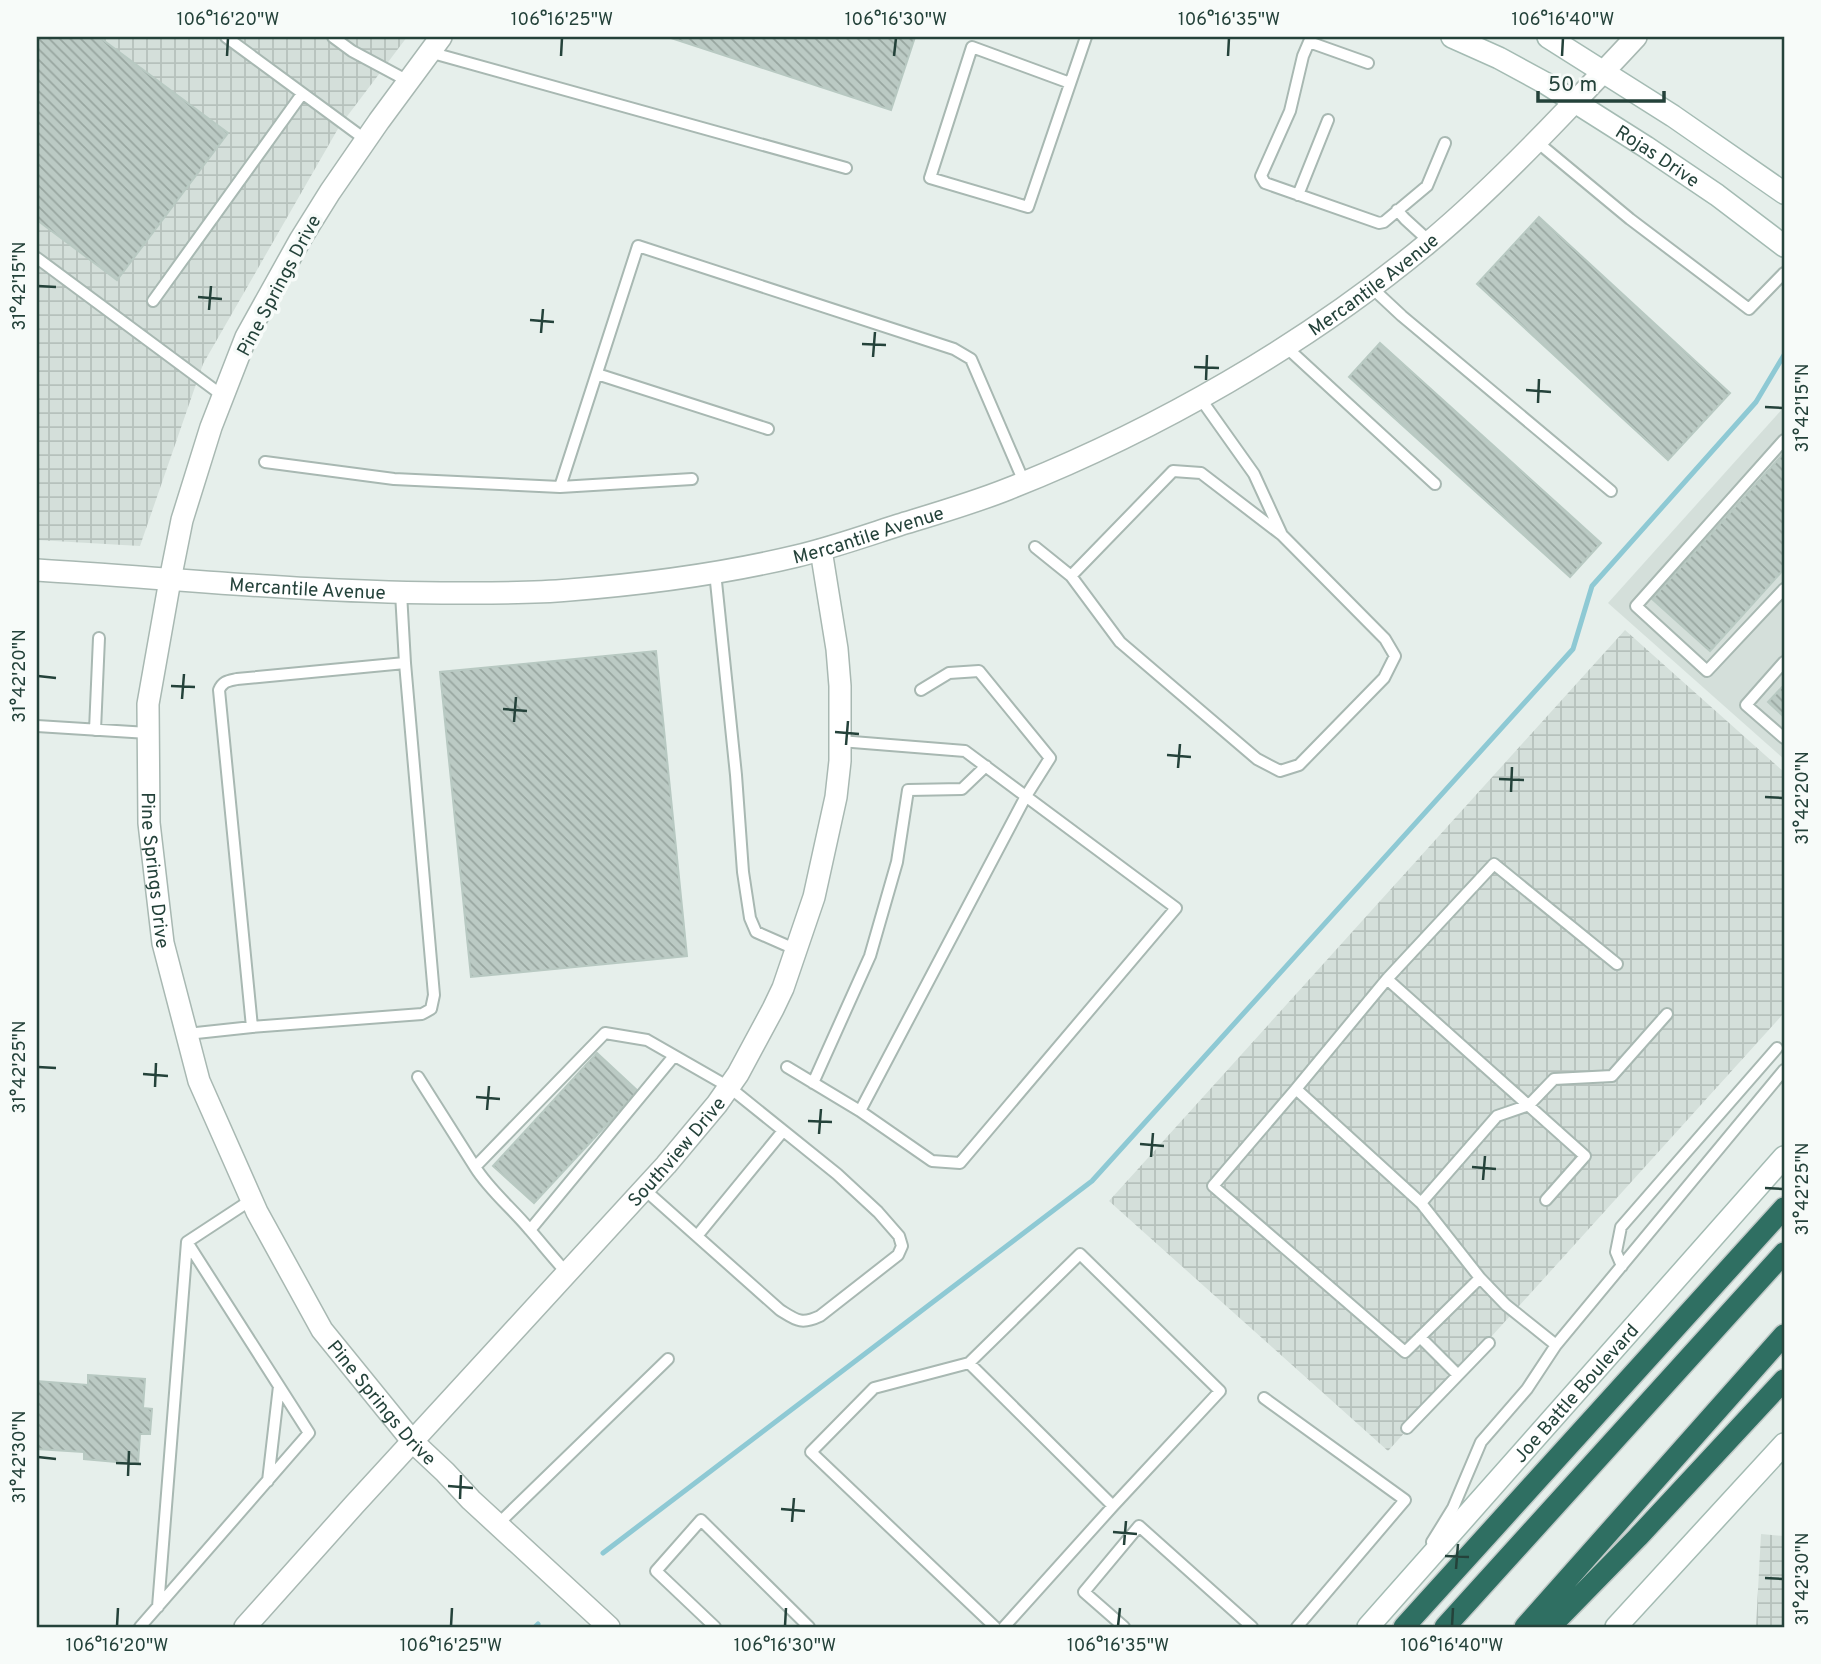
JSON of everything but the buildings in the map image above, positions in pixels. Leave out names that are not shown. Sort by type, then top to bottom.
[{"type":"highway","points":[[1404,1627],[1784,1208]]},
{"type":"highway","points":[[1446,1627],[1784,1253]]},
{"type":"highway","points":[[1525,1627],[1784,1335]]},
{"type":"highway","points":[[1550,1627],[1784,1380]]},
{"type":"street","name":"Rojas Drive","points":[[1452,37],[1528,74],[1646,147],[1717,195],[1784,246]]},
{"type":"street","points":[[1548,37],[1673,116],[1784,193]]},
{"type":"street","name":"Mercantile Avenue","points":[[37,570],[334,591],[512,593],[565,590],[647,583],[746,567],[821,550],[923,518],[1024,482],[1121,439],[1223,386],[1285,346],[1371,287],[1482,195],[1604,73],[1636,37]]},
{"type":"street","name":"Pine Springs Drive","points":[[435,45],[330,192],[300,240],[246,337],[211,427],[182,520],[148,704],[149,823],[163,943],[199,1081],[251,1200],[323,1330],[414,1441],[497,1525],[609,1627]]},
{"type":"street","name":"Southview Drive","points":[[245,1627],[354,1504],[645,1190],[717,1104],[738,1074],[773,1009],[797,950],[814,897],[828,839],[840,761],[837,649],[821,550]]},
{"type":"street","name":"Joe Battle Boulevard","points":[[1368,1627],[1784,1157]]},
{"type":"street","points":[[1616,1627],[1784,1444]]},
{"type":"lane","points":[[226,37],[366,141]]},
{"type":"lane","points":[[333,37],[352,51],[408,80]]},
{"type":"lane","points":[[1070,83],[971,42],[930,178],[1028,207],[1086,37]]},
{"type":"lane","points":[[1368,63],[1310,40],[1303,56],[1290,111],[1261,176],[1265,183],[1379,223],[1384,222],[1427,186],[1445,144]]},
{"type":"lane","points":[[435,45],[846,168]]},
{"type":"lane","points":[[153,301],[302,94]]},
{"type":"lane","points":[[1298,195],[1328,120]]},
{"type":"lane","points":[[1536,141],[1630,219],[1749,309],[1784,273]]},
{"type":"lane","points":[[1398,210],[1429,241]]},
{"type":"lane","points":[[561,487],[638,246],[954,349],[971,359],[1024,482]]},
{"type":"lane","points":[[37,258],[223,396]]},
{"type":"lane","points":[[1371,287],[1611,491]]},
{"type":"lane","points":[[1285,346],[1435,484]]},
{"type":"lane","points":[[597,374],[768,429]]},
{"type":"lane","points":[[1199,398],[1254,474],[1282,535]]},
{"type":"lane","points":[[1784,440],[1636,606],[1707,671],[1784,589]]},
{"type":"lane","points":[[265,462],[394,479],[561,487],[692,479]]},
{"type":"lane","points":[[1035,547],[1071,576],[1120,642],[1257,759],[1280,771],[1299,765],[1384,678],[1395,656],[1385,639],[1282,535],[1201,473],[1173,471],[1071,576]]},
{"type":"lane","points":[[715,572],[743,872],[750,918],[756,932],[797,950]]},
{"type":"lane","points":[[187,1034],[422,1014],[431,1009],[434,995],[401,593]]},
{"type":"lane","points":[[94,730],[99,638]]},
{"type":"lane","points":[[1784,662],[1745,705],[1784,738]]},
{"type":"lane","points":[[252,1027],[219,690],[222,684],[237,679],[405,663]]},
{"type":"lane","points":[[860,1111],[1026,796],[1050,758],[979,671],[949,673],[921,690]]},
{"type":"lane","points":[[37,726],[148,733]]},
{"type":"lane","points":[[787,1067],[860,1111],[932,1161],[960,1163],[1176,908],[965,751],[840,741]]},
{"type":"lane","points":[[813,1083],[870,956],[897,862],[908,790],[962,789],[986,766]]},
{"type":"lane","points":[[1479,1278],[1405,1352],[1213,1186],[1387,979],[1494,864],[1617,964]]},
{"type":"lane","points":[[1387,979],[1585,1156],[1546,1200]]},
{"type":"lane","points":[[1421,1203],[1497,1116],[1529,1105],[1553,1079],[1612,1076],[1667,1014]]},
{"type":"lane","points":[[475,1167],[605,1033],[647,1040],[729,1087],[849,1185],[899,1236],[902,1246],[898,1255],[820,1317],[810,1321],[795,1320],[780,1310],[645,1190]]},
{"type":"lane","points":[[1622,1266],[1616,1252],[1621,1227],[1777,1048]]},
{"type":"lane","points":[[530,1230],[674,1056]]},
{"type":"lane","points":[[1406,1584],[1453,1508],[1481,1442],[1527,1389],[1556,1345],[1784,1070]]},
{"type":"lane","points":[[418,1077],[485,1182],[567,1273]]},
{"type":"lane","points":[[1296,1089],[1421,1203],[1479,1278],[1506,1305],[1556,1345]]},
{"type":"lane","points":[[696,1236],[783,1131]]},
{"type":"lane","points":[[187,1242],[251,1200]]},
{"type":"lane","points":[[140,1627],[309,1433],[187,1242]]},
{"type":"lane","points":[[158,1607],[187,1242]]},
{"type":"lane","points":[[995,1627],[811,1452],[874,1388],[969,1363],[1080,1254],[1220,1391],[1004,1627]]},
{"type":"lane","points":[[1420,1337],[1458,1375]]},
{"type":"lane","points":[[1407,1428],[1489,1343]]},
{"type":"lane","points":[[497,1525],[668,1359]]},
{"type":"lane","points":[[969,1363],[1113,1506]]},
{"type":"lane","points":[[268,1481],[279,1386]]},
{"type":"lane","points":[[1264,1398],[1405,1500],[1297,1627]]},
{"type":"lane","points":[[715,1627],[656,1571],[701,1520],[809,1627]]},
{"type":"lane","points":[[1124,1627],[1084,1592],[1139,1526],[1249,1626]]},
{"type":"shaded area","points":[[37,37],[407,37],[339,127],[203,364],[140,546],[37,540]]},
{"type":"shaded area","points":[[1784,407],[1784,759],[1608,603]]},
{"type":"shaded area","points":[[1625,630],[1784,772],[1784,1013],[1388,1451],[1109,1201]]},
{"type":"shaded area","points":[[1761,1534],[1784,1536],[1784,1627],[1756,1627]]},
{"type":"waterway","points":[[603,1553],[1092,1181],[1573,649],[1592,586],[1756,402],[1784,355]]},
{"type":"waterway","points":[[535,1627],[538,1624]]}]
